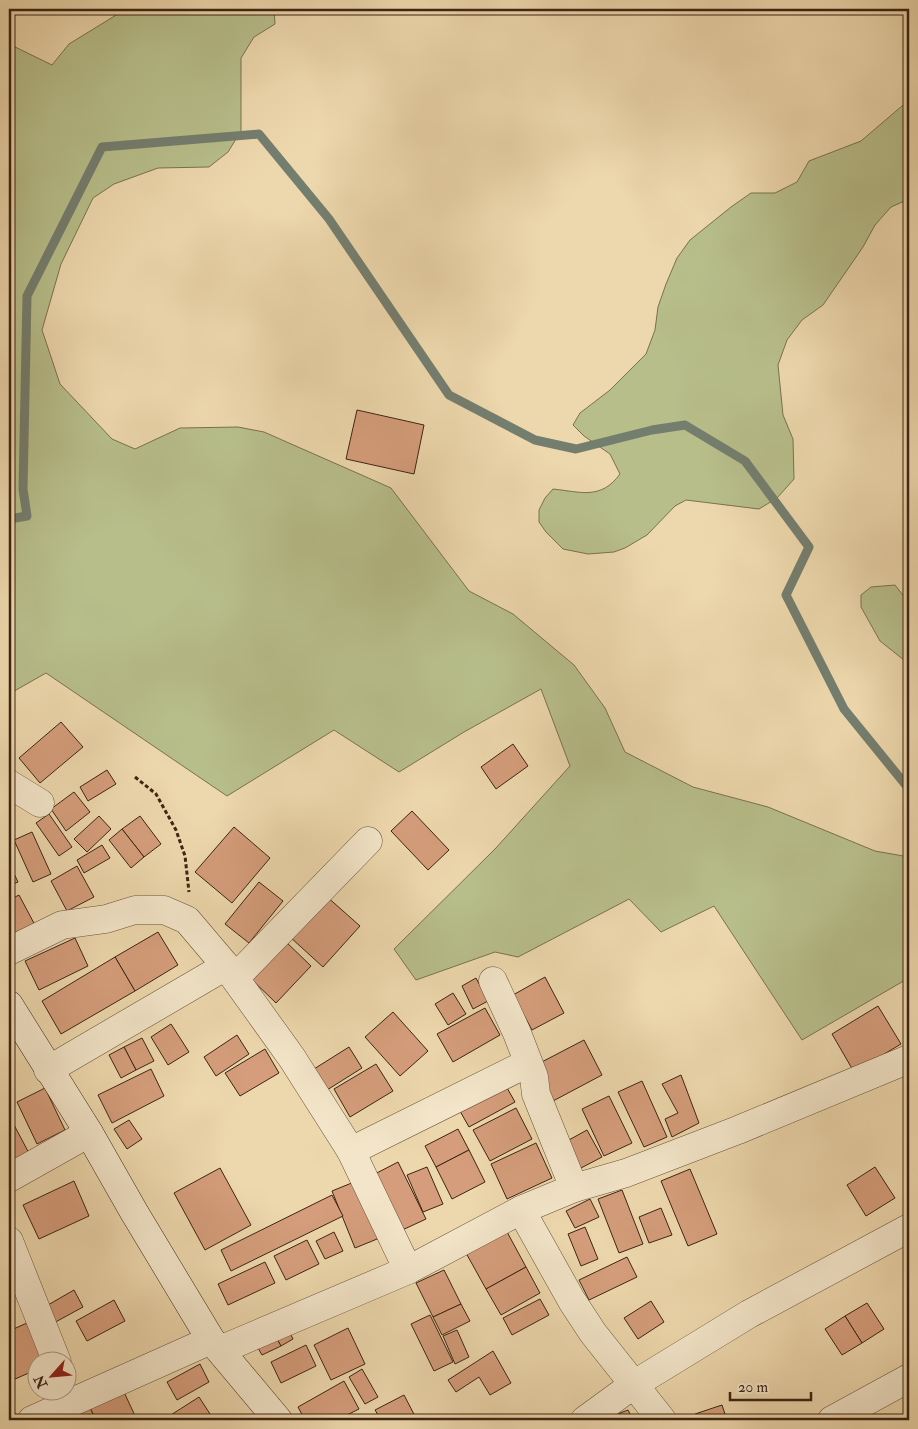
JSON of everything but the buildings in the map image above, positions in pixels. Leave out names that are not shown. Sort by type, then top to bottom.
[{"type":"street","points":[[9,784],[40,803]]},
{"type":"street","points":[[48,1070],[230,972],[368,841]]},
{"type":"street","points":[[9,951],[62,925],[106,919],[135,910],[164,910],[187,920],[230,972],[292,1058],[351,1151],[408,1270]]},
{"type":"street","points":[[493,981],[512,1018],[534,1077],[536,1094],[574,1188]]},
{"type":"street","points":[[9,1005],[89,1133],[134,1212],[216,1345],[278,1420]]},
{"type":"street","points":[[78,1392],[216,1345],[408,1270],[520,1210],[574,1188],[626,1173],[729,1134],[909,1059]]},
{"type":"street","points":[[351,1151],[528,1063]]},
{"type":"street","points":[[9,1178],[89,1133]]},
{"type":"street","points":[[520,1210],[572,1301],[593,1333],[662,1420]]},
{"type":"street","points":[[585,1420],[633,1385],[749,1314],[909,1228]]},
{"type":"street","points":[[9,1241],[53,1352]]},
{"type":"street","points":[[832,1420],[909,1378]]},
{"type":"street","points":[[32,1420],[59,1402]]},
{"type":"path","points":[[135,777],[156,794],[176,830],[185,856],[188,874],[190,899],[187,920]]},
{"type":"green space","points":[[126,9],[274,9],[275,24],[254,37],[241,58],[241,131],[228,152],[209,167],[158,168],[114,184],[93,198],[61,264],[42,330],[60,384],[112,439],[135,449],[180,428],[238,427],[264,432],[391,488],[469,591],[513,614],[574,665],[605,708],[625,752],[693,787],[768,807],[875,851],[909,857],[909,981],[907,979],[802,1040],[714,906],[661,932],[629,899],[518,957],[495,952],[416,980],[394,949],[495,849],[570,766],[541,689],[464,732],[399,772],[334,730],[227,796],[46,673],[9,694],[9,44],[52,65],[69,44]]},
{"type":"green space","points":[[909,100],[909,199],[891,207],[875,225],[863,247],[823,305],[802,320],[787,340],[778,365],[783,415],[793,439],[794,479],[777,498],[759,509],[686,500],[675,506],[647,535],[625,548],[614,552],[588,554],[563,549],[539,522],[539,510],[545,498],[553,489],[581,492],[598,491],[613,482],[620,474],[610,454],[584,436],[573,425],[580,413],[610,390],[646,354],[655,330],[658,307],[666,284],[677,258],[690,240],[751,193],[775,193],[797,182],[809,161],[861,141]]},
{"type":"green space","points":[[895,585],[909,603],[909,664],[880,641],[861,607],[861,595],[871,587]]},
{"type":"waterway","points":[[9,519],[27,516],[23,489],[27,296],[102,147],[259,134],[329,219],[449,395],[535,440],[576,449],[652,430],[685,425],[745,461],[809,547],[786,595],[844,709],[909,789]]}]
